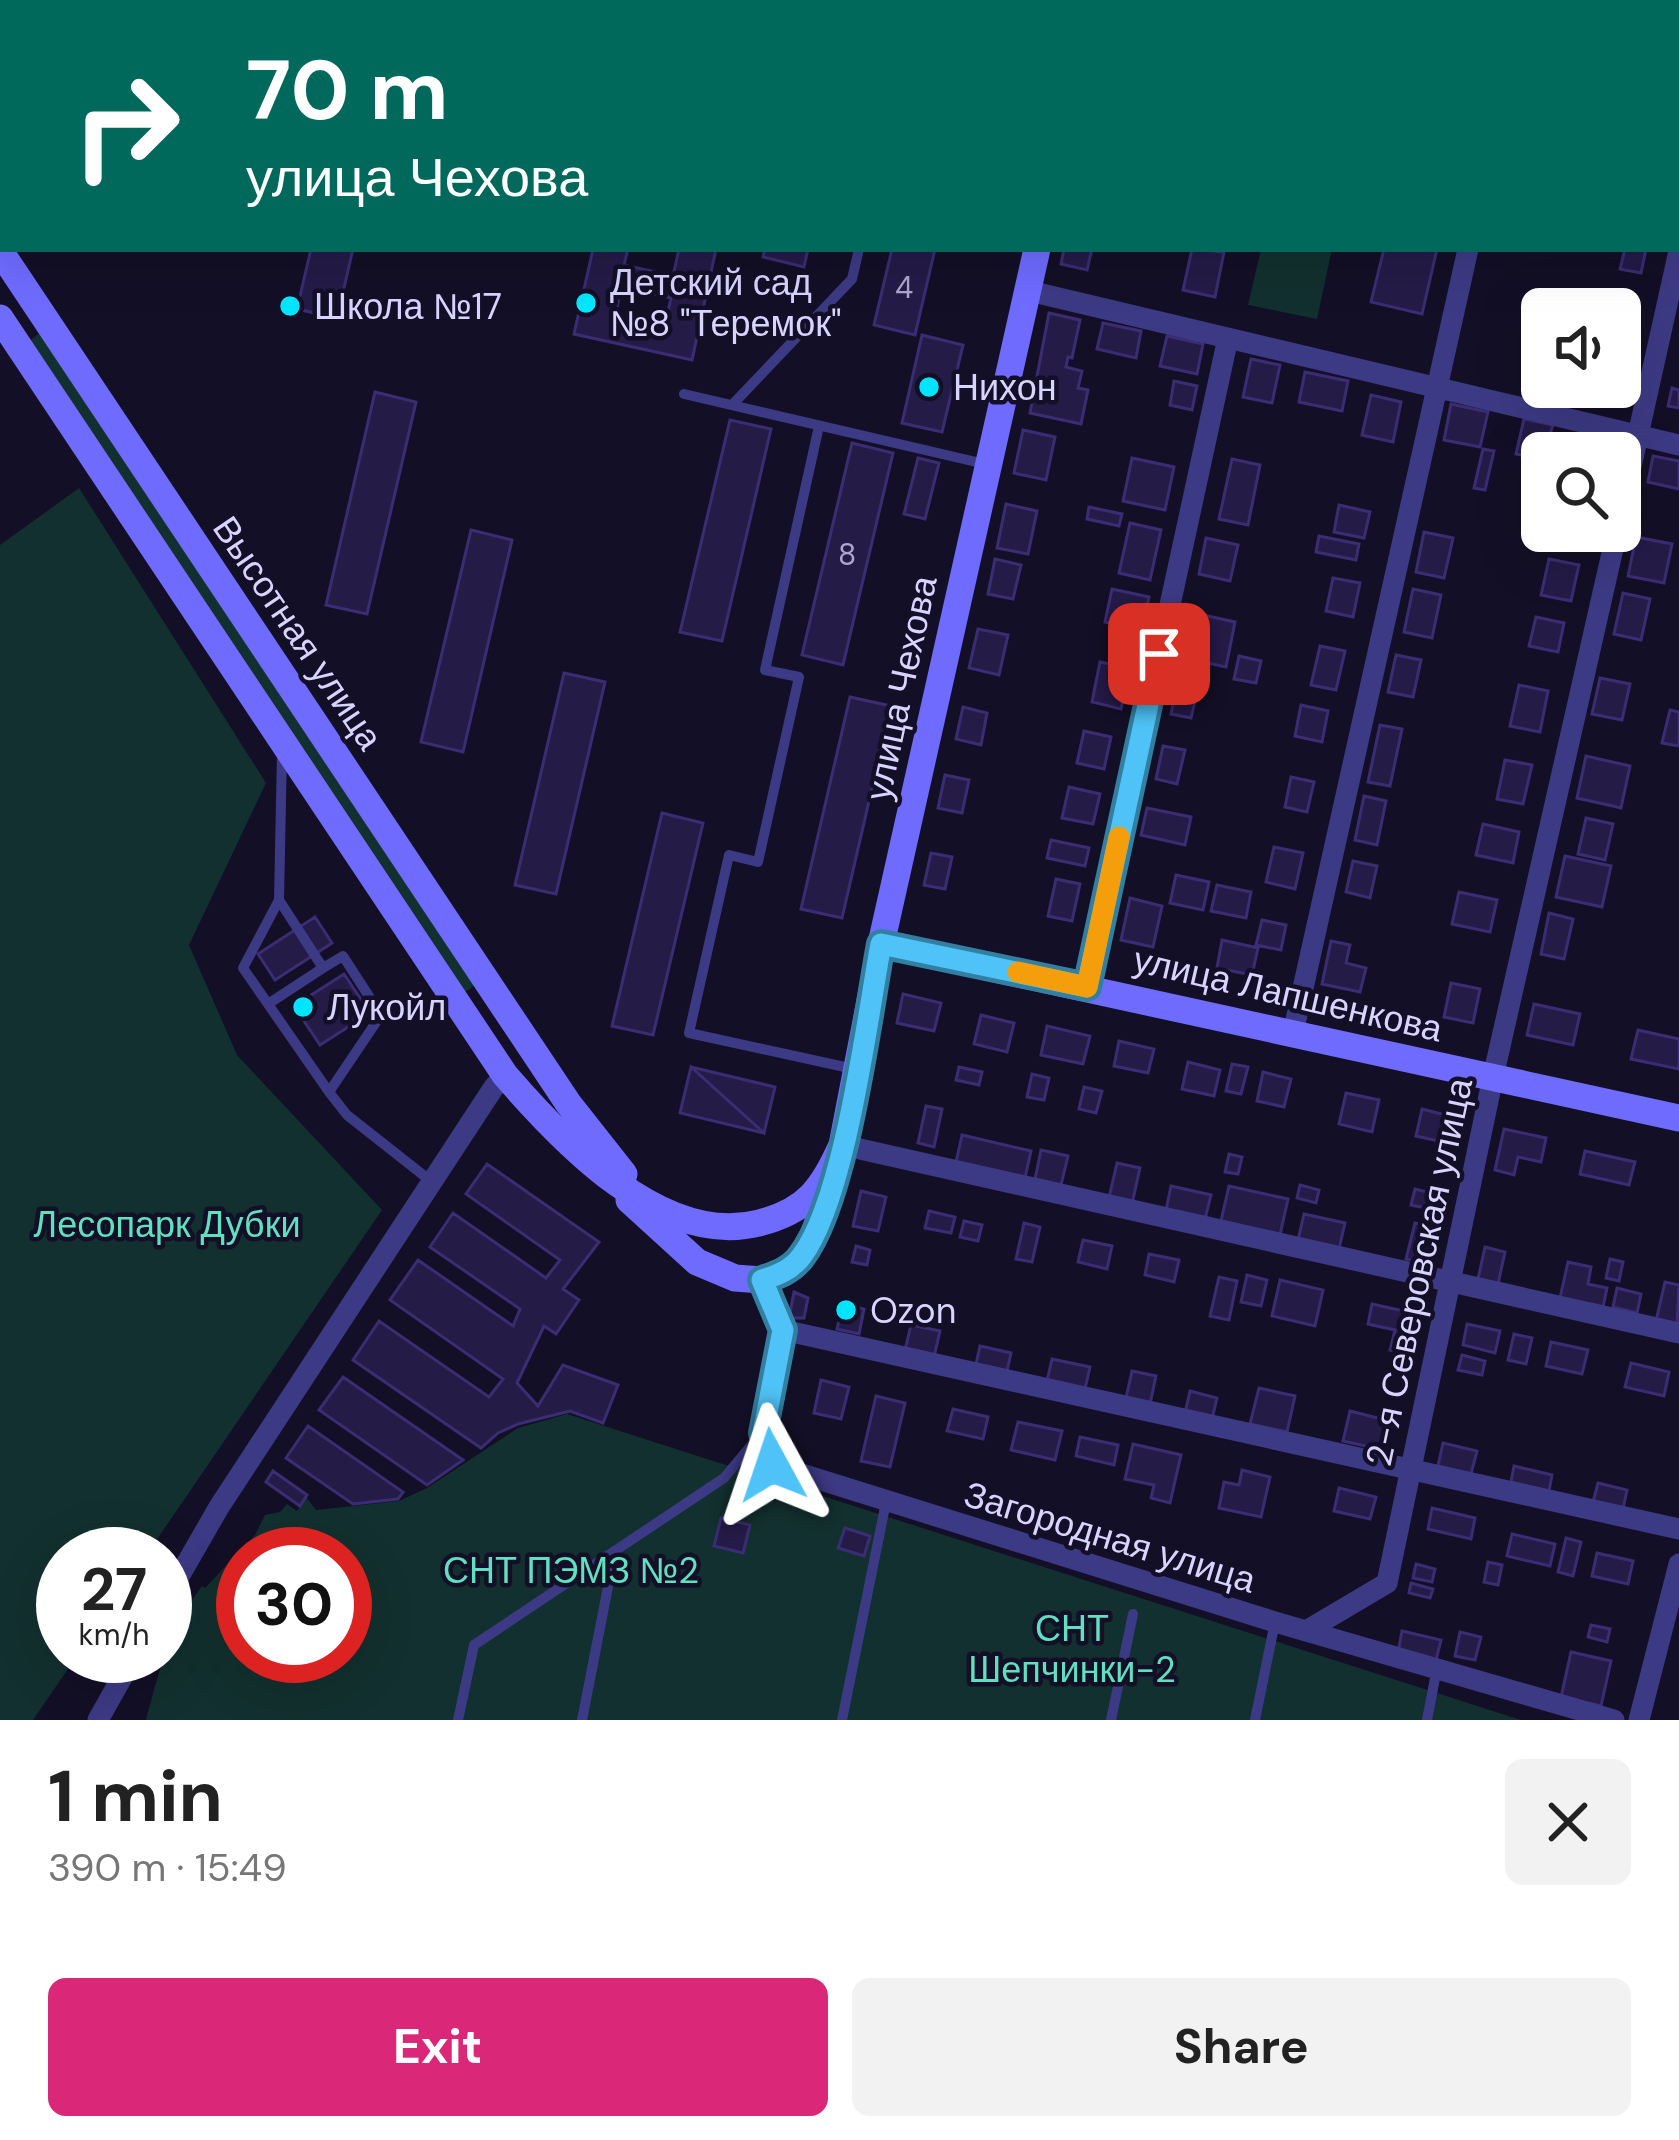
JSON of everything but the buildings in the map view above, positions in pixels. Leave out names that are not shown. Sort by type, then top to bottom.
[{"type":"street","name":"Высотная улица","points":[[1,252],[536,1054],[592,1135],[646,1200]]},
{"type":"street","name":"улица Чехова","points":[[762,1280],[784,1273],[800,1258],[814,1234],[842,1144],[881,944],[1035,252]]},
{"type":"street","points":[[1293,1033],[1467,252]]},
{"type":"street","points":[[1639,432],[1679,252]]},
{"type":"street","points":[[1025,290],[1621,432]]},
{"type":"street","name":"Высотная улица","points":[[0,318],[506,1075],[536,1111],[603,1173],[646,1200]]},
{"type":"street","points":[[1087,987],[1228,338]]},
{"type":"street","points":[[1641,437],[1679,445]]},
{"type":"street","name":"2-я Северовская улица","points":[[1306,1631],[1387,1583],[1492,1077],[1612,552]]},
{"type":"street","name":"улица Лапшенкова","points":[[881,944],[1679,1118]]},
{"type":"street","points":[[192,1554],[479,1111],[506,1075],[536,1054]]},
{"type":"street","points":[[479,1111],[506,1104],[536,1111]]},
{"type":"street","name":"улица Чехова","points":[[646,1200],[687,1220],[737,1228],[786,1216],[825,1184],[842,1144]]},
{"type":"street","points":[[842,1144],[1679,1333]]},
{"type":"street","points":[[603,1173],[698,1262],[735,1279],[762,1280],[783,1330],[763,1433]]},
{"type":"street","points":[[783,1330],[1679,1529]]},
{"type":"street","name":"Загородная улица","points":[[763,1433],[772,1465],[1275,1622],[1614,1720]]},
{"type":"street","points":[[1639,1720],[1679,1564]]},
{"type":"street","points":[[98,1720],[119,1683]]},
{"type":"lane","points":[[731,405],[852,279],[858,252]]},
{"type":"lane","points":[[684,394],[987,465]]},
{"type":"lane","points":[[819,426],[765,670],[799,677],[758,862],[729,855],[689,1033],[858,1070]]},
{"type":"lane","points":[[281,740],[279,900],[243,968],[346,1115],[432,1182]]},
{"type":"lane","points":[[279,900],[323,968]]},
{"type":"lane","points":[[268,1004],[343,956],[381,1015],[329,1092]]},
{"type":"lane","points":[[458,1720],[474,1645],[724,1478],[763,1433]]},
{"type":"lane","points":[[842,1720],[886,1502]]},
{"type":"lane","points":[[582,1720],[615,1551]]},
{"type":"lane","points":[[1111,1720],[1133,1613]]},
{"type":"lane","points":[[1255,1720],[1275,1622]]},
{"type":"lane","points":[[1427,1720],[1437,1668]]},
{"type":"green space","points":[[1260,252],[1331,252],[1317,319],[1248,305]]},
{"type":"green space","points":[[40,333],[475,985],[464,993],[29,341]]},
{"type":"green space","name":"Лесопарк Дубки","points":[[79,488],[266,783],[189,945],[237,1055],[382,1210],[165,1527],[36,1527],[36,1683],[58,1683],[33,1720],[0,1720],[0,545]]},
{"type":"green space","name":"СНТ ПЭМЗ №2","points":[[567,1414],[1521,1720],[146,1720],[156,1683],[192,1683],[192,1602],[202,1586],[216,1576],[216,1683],[372,1683],[372,1527],[259,1527],[265,1515],[280,1512],[287,1504],[297,1511],[306,1497],[316,1510],[399,1501],[518,1428]]},
{"type":"slow traffic","points":[[1018,972],[1087,987],[1119,837]]},
{"type":"place","name":"Детский сад №8 \"Теремок\"","points":[[586,303]]},
{"type":"place","name":"Школа №17","points":[[290,306]]},
{"type":"place","name":"Нихон","points":[[929,387]]},
{"type":"place","name":"Лукойл","points":[[303,1007]]},
{"type":"place","name":"Ozon","points":[[846,1310]]},
{"type":"route","points":[[772,1465],[763,1433],[783,1330],[762,1280],[784,1273],[800,1258],[827,1203],[881,944],[1087,987],[1159,654]]},
{"type":"park label","name":"СНТ Шепчинки-2","points":[[1072,1648]]}]
